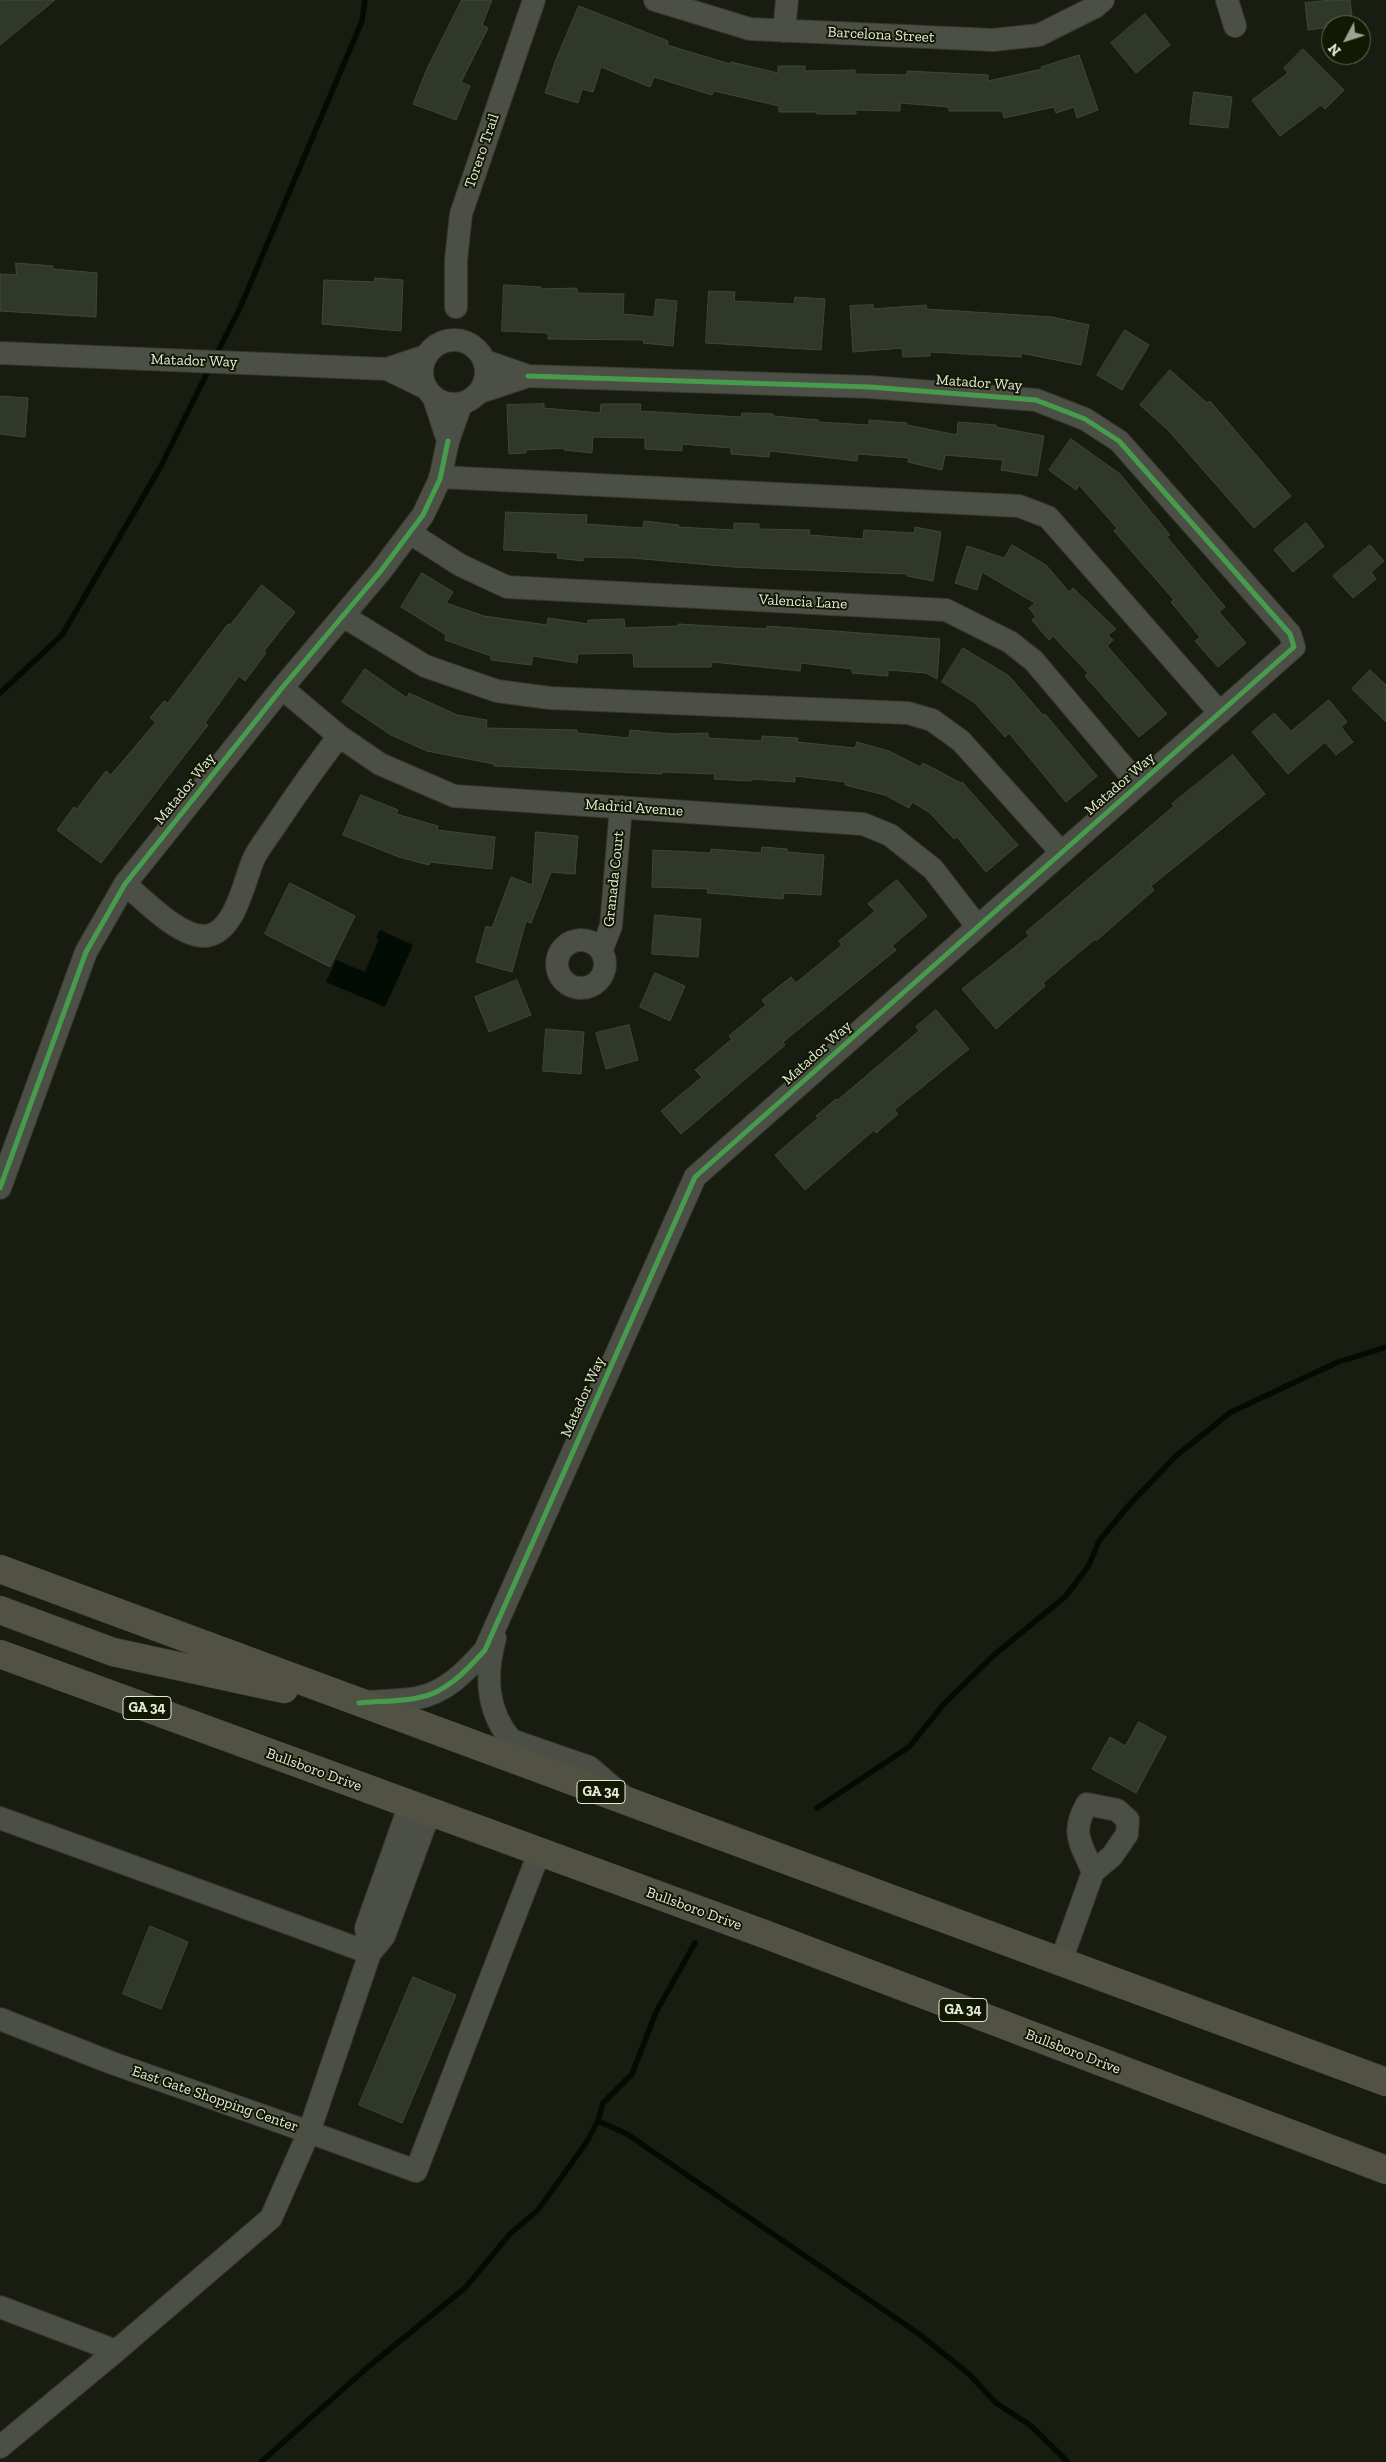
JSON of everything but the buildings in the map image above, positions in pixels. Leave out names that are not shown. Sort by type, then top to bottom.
[{"type":"main road","points":[[0,1553],[20,1560],[62,1592]]},
{"type":"main road","name":"GA 34","points":[[0,1569],[1386,2082]]},
{"type":"main road","points":[[0,1610],[113,1652],[364,1705]]},
{"type":"main road","name":"Bullsboro Drive","points":[[0,1654],[758,1932],[1386,2170]]},
{"type":"street","name":"Torero Trail","points":[[455,340],[456,260],[461,214],[534,0]]},
{"type":"street","name":"Barcelona Street","points":[[655,0],[750,29],[993,40],[1040,35],[1095,7],[1102,0]]},
{"type":"street","points":[[784,31],[787,0]]},
{"type":"street","points":[[1228,0],[1235,26]]},
{"type":"street","points":[[430,393],[446,403],[461,404],[480,392],[487,375],[485,361],[477,348],[455,340],[428,351],[422,366],[422,378],[430,393],[448,441]]},
{"type":"street","name":"Matador Way","points":[[0,353],[387,369],[426,356]]},
{"type":"street","name":"Matador Way","points":[[364,1705],[417,1698],[435,1692],[451,1683],[485,1650],[695,1177],[1294,648],[1290,634],[1119,440],[1085,419],[1036,400],[870,387],[528,376],[485,361]]},
{"type":"street","name":"Matador Way","points":[[387,369],[430,393]]},
{"type":"street","name":"Matador Way","points":[[480,392],[528,376]]},
{"type":"street","name":"Matador Way","points":[[0,1188],[5,1160],[86,952],[125,884],[423,515],[440,477],[448,441],[461,404]]},
{"type":"street","points":[[440,477],[1018,506],[1048,517],[1220,713]]},
{"type":"street","name":"Valencia Lane","points":[[410,533],[460,565],[507,587],[946,610],[1010,642],[1034,661],[1138,784]]},
{"type":"street","points":[[343,616],[425,666],[498,691],[550,698],[908,714],[932,720],[962,741],[1061,852]]},
{"type":"street","name":"Madrid Avenue","points":[[282,688],[339,736],[380,764],[454,796],[863,824],[890,835],[933,868],[977,926]]},
{"type":"street","points":[[125,884],[178,928],[192,934],[207,936],[218,931],[229,920],[254,857],[339,736]]},
{"type":"street","name":"Granada Court","points":[[602,949],[611,926],[621,807]]},
{"type":"street","points":[[502,1611],[493,1644],[488,1682],[493,1712],[502,1730],[511,1740],[589,1767],[630,1802]]},
{"type":"street","name":"East Gate Shopping Center","points":[[0,2019],[112,2062],[309,2132],[370,1953],[366,1928],[420,1807]]},
{"type":"street","points":[[0,1818],[370,1953]]},
{"type":"street","points":[[0,2447],[116,2351],[271,2218],[309,2132],[416,2171],[539,1853]]},
{"type":"street","points":[[1061,1961],[1093,1872]]},
{"type":"street","points":[[0,2307],[116,2351]]},
{"type":"shaded area","points":[[380,930],[413,945],[385,1007],[326,982],[336,960],[365,972],[379,939],[376,938]]},
{"type":"waterway","points":[[215,357],[240,308],[362,21],[365,0]]},
{"type":"waterway","points":[[0,693],[62,635],[161,466],[210,367]]},
{"type":"waterway","points":[[817,1808],[909,1747],[943,1705],[994,1655],[1066,1596],[1089,1565],[1099,1541],[1130,1504],[1176,1456],[1231,1412],[1338,1362],[1386,1347]]},
{"type":"waterway","points":[[261,2462],[368,2367],[465,2288],[510,2234],[538,2210],[586,2143],[598,2121],[603,2103],[632,2074],[656,2012],[695,1943]]},
{"type":"waterway","points":[[598,2121],[627,2134],[919,2334],[969,2374],[996,2403],[1030,2425],[1068,2462]]},
{"type":"cycle path","points":[[359,1703],[410,1699],[437,1692],[455,1680],[485,1650],[695,1177],[1294,647],[1290,634],[1119,441],[1085,419],[1036,400],[870,387],[528,376]]},
{"type":"cycle path","points":[[0,1188],[86,952],[125,884],[282,688],[380,572],[423,515],[440,479],[448,441]]}]
